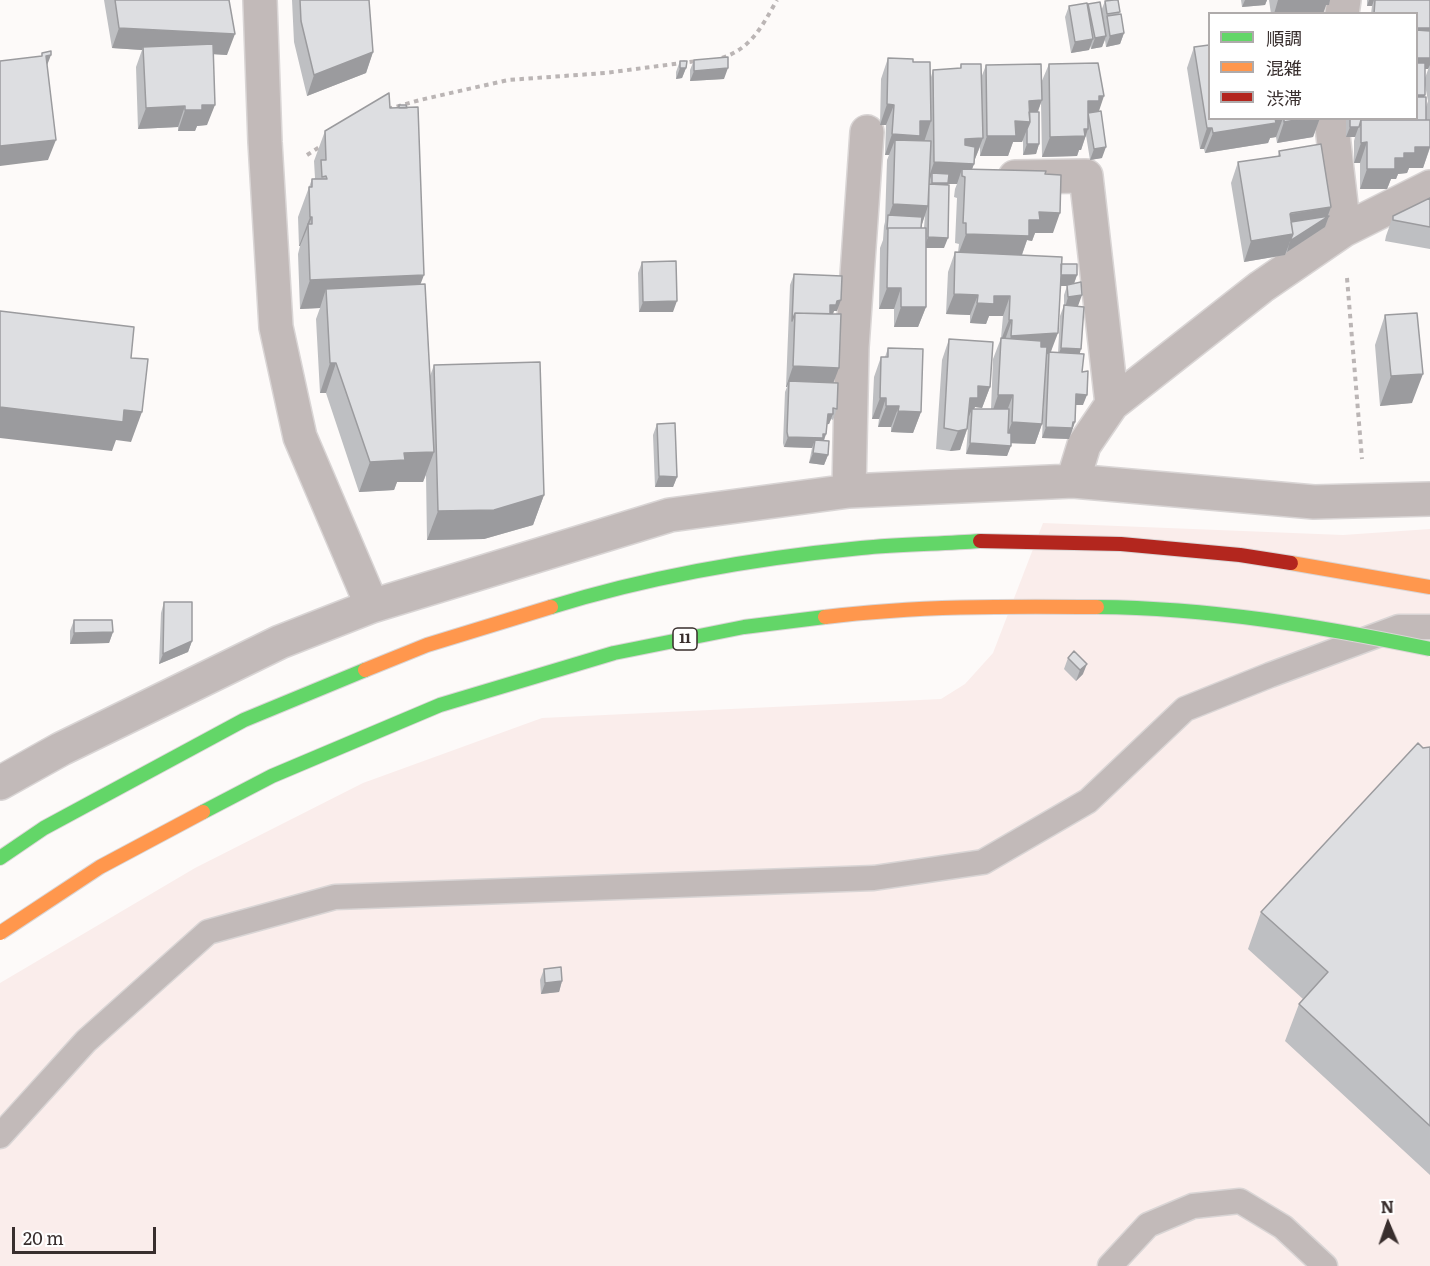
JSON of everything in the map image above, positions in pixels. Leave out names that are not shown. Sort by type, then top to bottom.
[{"type":"highway","points":[[0,858],[44,828],[244,720],[427,645],[599,592],[732,565],[861,548],[988,542],[1121,544],[1240,555],[1350,572],[1430,588]]},
{"type":"highway","name":"11","points":[[0,933],[100,867],[272,776],[440,705],[614,653],[744,627],[866,612],[987,606],[1117,607],[1236,615],[1339,630],[1430,650]]},
{"type":"street","points":[[260,0],[267,182],[276,327],[300,436],[372,606]]},
{"type":"street","points":[[1331,120],[1344,230]]},
{"type":"street","points":[[849,490],[852,347],[867,132]]},
{"type":"street","points":[[988,177],[1086,176],[1112,404]]},
{"type":"street","points":[[1073,481],[1084,445],[1112,404],[1261,287],[1344,230],[1430,186]]},
{"type":"street","points":[[0,783],[61,749],[280,642],[372,606],[670,515],[849,490],[1073,481],[1314,502],[1430,500]]},
{"type":"lane","points":[[0,1136],[86,1041],[208,932],[335,897],[874,878],[984,862],[1088,801],[1185,709],[1400,627],[1430,627]]},
{"type":"lane","points":[[1110,1266],[1148,1225],[1193,1206],[1240,1201],[1283,1227],[1325,1266]]},
{"type":"path","points":[[720,59],[739,53],[755,37],[777,0]]},
{"type":"path","points":[[379,112],[508,80],[605,73],[698,61]]},
{"type":"path","points":[[267,182],[330,141]]},
{"type":"path","points":[[1344,230],[1361,435],[1364,501]]},
{"type":"shaded area","points":[[1043,523],[1343,535],[1430,529],[1430,1266],[0,1266],[0,983],[195,868],[363,783],[542,718],[941,699],[965,684],[993,653]]},
{"type":"building","points":[[115,0],[229,0],[235,34],[119,28]]},
{"type":"building","points":[[300,0],[369,0],[373,52],[314,75],[301,21]]},
{"type":"building","points":[[1118,0],[1120,12],[1107,14],[1105,1]]},
{"type":"building","points":[[1375,0],[1430,0],[1430,28],[1418,28],[1418,12],[1374,12]]},
{"type":"building","points":[[1100,2],[1106,36],[1095,38],[1088,4]]},
{"type":"building","points":[[1087,3],[1093,39],[1075,42],[1069,6]]},
{"type":"building","points":[[1121,14],[1124,33],[1110,36],[1107,16]]},
{"type":"building","points":[[1418,30],[1430,31],[1430,58],[1418,58]]},
{"type":"building","points":[[213,44],[215,105],[202,105],[202,110],[185,110],[185,106],[146,108],[143,47]]},
{"type":"building","points":[[1208,45],[1208,120],[1275,120],[1276,123],[1213,133],[1212,128],[1207,128],[1194,47]]},
{"type":"building","points":[[51,51],[51,55],[46,56],[56,140],[0,146],[0,61],[42,56],[42,53]]},
{"type":"building","points":[[728,57],[728,68],[694,71],[694,60]]},
{"type":"building","points":[[888,58],[930,62],[931,121],[920,121],[920,136],[892,134],[894,105],[887,104]]},
{"type":"building","points":[[680,61],[687,61],[686,68],[680,68]]},
{"type":"building","points":[[1098,63],[1104,96],[1099,96],[1099,101],[1088,101],[1088,129],[1084,129],[1085,136],[1050,137],[1049,64]]},
{"type":"building","points":[[1418,63],[1425,63],[1425,95],[1418,95]]},
{"type":"building","points":[[961,64],[981,64],[983,138],[965,139],[965,145],[975,147],[974,164],[934,162],[933,70],[961,68]]},
{"type":"building","points":[[1041,64],[1042,100],[1029,101],[1030,122],[1015,121],[1016,136],[987,136],[986,65]]},
{"type":"building","points":[[389,93],[390,108],[418,107],[424,275],[310,280],[308,224],[312,224],[312,217],[310,217],[309,187],[312,187],[312,179],[327,179],[326,176],[322,177],[321,160],[326,160],[325,131]]},
{"type":"building","points":[[1418,97],[1426,97],[1426,120],[1418,120]]},
{"type":"building","points":[[1101,111],[1106,147],[1094,149],[1088,113]]},
{"type":"building","points":[[1029,112],[1039,112],[1039,144],[1027,144]]},
{"type":"building","points":[[1350,120],[1361,120],[1359,127],[1350,127]]},
{"type":"building","points":[[1361,120],[1430,120],[1430,147],[1415,147],[1415,153],[1404,153],[1404,158],[1395,158],[1395,169],[1367,169],[1367,142],[1361,143]]},
{"type":"building","points":[[895,140],[931,141],[928,206],[893,204]]},
{"type":"building","points":[[1321,144],[1331,207],[1291,213],[1293,234],[1251,241],[1238,162],[1280,156],[1279,151]]},
{"type":"building","points":[[962,169],[1046,171],[1045,174],[1061,175],[1060,213],[1039,212],[1040,220],[1029,220],[1029,236],[966,234],[966,223],[963,223],[965,177],[962,176]]},
{"type":"building","points":[[932,173],[949,174],[948,183],[932,183]]},
{"type":"building","points":[[929,184],[949,185],[948,238],[928,237]]},
{"type":"building","points":[[1430,198],[1430,227],[1393,220],[1393,216]]},
{"type":"building","points":[[888,215],[922,217],[921,228],[887,229]]},
{"type":"building","points":[[1329,216],[1290,241],[1293,234],[1291,222]]},
{"type":"building","points":[[888,228],[926,228],[926,307],[901,307],[901,288],[887,288]]},
{"type":"building","points":[[955,252],[1062,257],[1058,333],[1011,336],[1010,296],[994,296],[994,304],[977,303],[978,295],[954,294]]},
{"type":"building","points":[[676,261],[677,301],[643,302],[642,262]]},
{"type":"building","points":[[1061,264],[1077,264],[1077,275],[1061,275]]},
{"type":"building","points":[[794,274],[842,276],[841,300],[837,301],[836,305],[830,305],[830,314],[795,313],[792,321]]},
{"type":"building","points":[[1081,282],[1082,295],[1068,297],[1067,285]]},
{"type":"building","points":[[425,284],[434,452],[404,453],[405,460],[370,462],[336,363],[330,363],[326,289]]},
{"type":"building","points":[[1064,305],[1084,307],[1081,349],[1061,348]]},
{"type":"building","points":[[0,311],[134,327],[131,358],[148,359],[142,412],[124,410],[123,422],[0,407]]},
{"type":"building","points":[[795,313],[841,314],[839,368],[793,366]]},
{"type":"building","points":[[1417,313],[1423,374],[1391,376],[1385,315]]},
{"type":"building","points":[[1001,338],[1041,341],[1041,347],[1047,347],[1042,424],[1012,422],[1013,395],[998,395]]},
{"type":"building","points":[[949,339],[993,342],[990,387],[978,386],[978,398],[970,398],[967,429],[958,431],[944,428]]},
{"type":"building","points":[[888,348],[923,349],[921,412],[898,411],[899,406],[886,406],[886,398],[880,398],[881,357],[888,357]]},
{"type":"building","points":[[1049,352],[1084,354],[1082,372],[1088,371],[1087,395],[1076,394],[1075,422],[1072,428],[1046,427]]},
{"type":"building","points":[[540,362],[544,495],[494,510],[438,511],[434,365]]},
{"type":"building","points":[[789,381],[838,383],[837,409],[833,408],[833,414],[828,414],[826,434],[823,434],[823,438],[788,437]]},
{"type":"building","points":[[972,409],[1009,409],[1008,433],[1011,433],[1011,446],[970,443]]},
{"type":"building","points":[[675,423],[677,477],[659,476],[657,424]]},
{"type":"building","points":[[815,440],[829,441],[828,455],[813,453]]},
{"type":"building","points":[[164,602],[192,602],[192,641],[163,654]]},
{"type":"building","points":[[74,620],[112,620],[113,632],[74,633]]},
{"type":"building","points":[[1074,651],[1087,664],[1080,670],[1068,658]]},
{"type":"building","points":[[1418,743],[1423,748],[1430,747],[1430,1126],[1299,1004],[1328,972],[1261,912]]},
{"type":"building","points":[[561,967],[562,981],[545,983],[544,969]]},
{"type":"traffic: fast","points":[[551,607],[666,577],[744,563],[861,548],[980,541]]},
{"type":"traffic: fast","points":[[1097,607],[1181,611],[1264,620],[1430,649]]},
{"type":"traffic: fast","points":[[203,812],[272,776],[440,705],[614,653],[744,627],[825,617]]},
{"type":"traffic: fast","points":[[0,858],[44,828],[244,720],[365,670]]},
{"type":"traffic: slow","points":[[1291,563],[1430,587]]},
{"type":"traffic: slow","points":[[365,670],[427,645],[551,607]]},
{"type":"traffic: slow","points":[[825,617],[927,609],[1097,607]]},
{"type":"traffic: slow","points":[[0,933],[100,867],[203,812]]},
{"type":"traffic: jam","points":[[980,541],[1121,544],[1240,555],[1291,563]]}]
